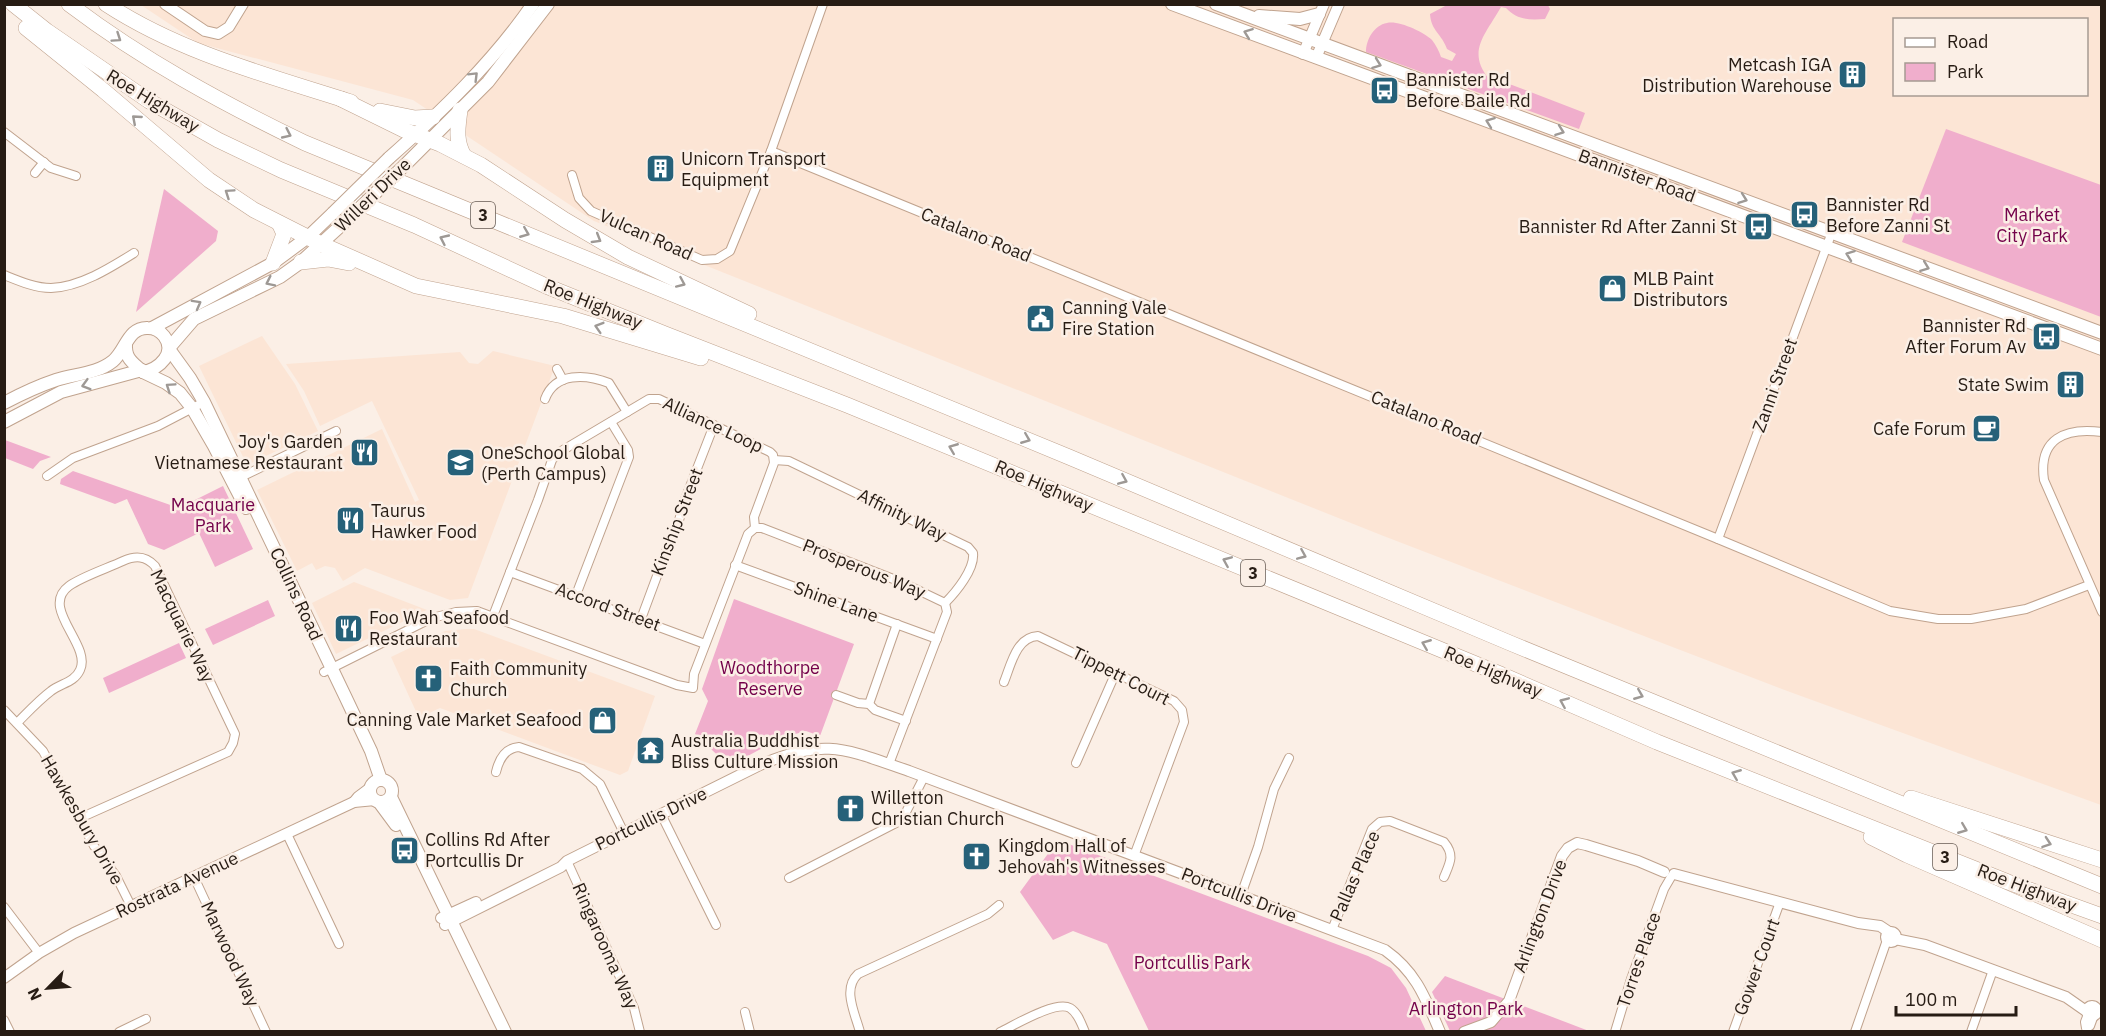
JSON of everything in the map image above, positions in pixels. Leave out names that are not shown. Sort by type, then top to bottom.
[{"type":"highway","name":"Roe Highway","points":[[13,4],[56,38],[149,101],[228,145],[281,170],[414,225],[546,286],[847,405],[1500,674],[1657,742],[2008,882],[2102,916]]},
{"type":"highway","name":"Roe Highway","points":[[69,4],[119,40],[191,85],[305,142],[914,393],[1510,643],[2102,886]]},
{"type":"highway","points":[[106,4],[168,38],[214,58],[391,114],[415,118],[433,117]]},
{"type":"highway","points":[[4,8],[210,180],[254,210],[314,241],[416,286],[562,316],[695,356],[776,386],[847,405]]},
{"type":"highway","points":[[341,99],[464,156],[628,257],[914,393]]},
{"type":"highway","points":[[460,110],[458,145],[464,156]]},
{"type":"highway","points":[[273,263],[284,234],[279,223]]},
{"type":"highway","points":[[301,262],[328,260],[370,267]]},
{"type":"highway","points":[[1831,774],[1955,811],[2102,860]]},
{"type":"highway","points":[[1791,795],[1907,855],[2102,940]]},
{"type":"main road","name":"Willeri Drive","points":[[4,422],[61,392],[154,369],[161,365],[169,349],[194,319],[280,277],[301,262],[333,213],[498,51],[533,4]]},
{"type":"main road","name":"Willeri Drive","points":[[4,403],[55,380],[95,370],[114,360],[137,330],[152,328],[314,241],[348,219],[460,110],[501,66],[548,4]]},
{"type":"main road","name":"Bannister Road","points":[[1172,4],[2102,349]]},
{"type":"main road","name":"Bannister Road","points":[[1216,4],[2102,333]]},
{"type":"main road","points":[[1245,15],[1300,18],[1322,9]]},
{"type":"main road","points":[[152,328],[165,336],[169,349]]},
{"type":"main road","points":[[126,344],[127,356],[142,371]]},
{"type":"main road","name":"Collins Road","points":[[169,349],[204,402],[236,479],[328,670],[378,791],[505,1032]]},
{"type":"main road","name":"Collins Road","points":[[142,371],[180,393],[192,408],[236,479]]},
{"type":"main road","name":"Collins Road","points":[[447,920],[496,1032]]},
{"type":"street","points":[[165,4],[205,30],[218,34],[229,27],[243,4]]},
{"type":"street","name":"Vulcan Road","points":[[572,175],[579,198],[591,211],[702,260],[717,259],[730,251],[771,151],[823,4]]},
{"type":"street","points":[[1316,58],[1339,4]]},
{"type":"street","points":[[1303,54],[1322,9]]},
{"type":"street","points":[[4,132],[51,168],[76,176]]},
{"type":"street","name":"Catalano Road","points":[[771,151],[1890,611],[1938,619],[1971,619],[2026,609],[2089,585]]},
{"type":"street","points":[[35,173],[44,162]]},
{"type":"street","name":"Zanni Street","points":[[1718,539],[1832,232]]},
{"type":"street","points":[[4,275],[32,285],[50,288],[65,286],[89,277],[134,253]]},
{"type":"street","points":[[557,369],[563,380]]},
{"type":"street","points":[[545,399],[548,392],[563,380],[570,376],[580,376],[606,382],[611,386],[627,412]]},
{"type":"street","name":"Alliance Loop","points":[[654,398],[770,452],[774,460],[753,517],[755,528],[748,534],[735,565],[694,674],[693,688],[677,685],[493,616],[552,460],[558,453],[611,422],[654,398]]},
{"type":"street","points":[[47,476],[62,464],[175,419],[204,402]]},
{"type":"street","points":[[576,595],[628,457],[628,450],[611,422]]},
{"type":"street","name":"Kinship Street","points":[[641,619],[667,549],[675,535],[684,502],[714,425]]},
{"type":"street","points":[[236,479],[336,431]]},
{"type":"street","points":[[2102,432],[2073,432],[2057,438],[2050,445],[2042,466],[2044,480],[2102,612]]},
{"type":"street","name":"Affinity Way","points":[[774,460],[789,461],[968,548],[974,553],[970,570],[945,603]]},
{"type":"street","name":"Prosperous Way","points":[[755,528],[762,528],[901,582],[945,603],[947,612],[889,764]]},
{"type":"street","name":"Macquarie Way","points":[[17,723],[52,690],[76,678],[82,667],[81,656],[59,609],[60,596],[68,587],[133,556],[148,559],[155,566],[235,734],[233,743],[228,752],[80,818]]},
{"type":"street","name":"Shine Lane","points":[[735,565],[937,639]]},
{"type":"street","name":"Accord Street","points":[[510,572],[705,644]]},
{"type":"street","points":[[328,670],[432,618],[456,612],[477,611],[493,616]]},
{"type":"street","points":[[869,704],[897,624]]},
{"type":"street","name":"Tippett Court","points":[[1004,682],[1021,642],[1032,636],[1044,638],[1116,672],[1174,701],[1182,710],[1185,722],[1134,856]]},
{"type":"street","points":[[1076,763],[1116,672]]},
{"type":"street","points":[[836,695],[858,703],[869,704],[875,710],[906,721]]},
{"type":"street","name":"Hawkesbury Drive","points":[[4,710],[44,751],[94,846],[116,876],[131,906]]},
{"type":"street","points":[[495,772],[503,754],[513,747],[519,747],[582,769],[600,784],[624,833]]},
{"type":"street","name":"Portcullis Drive","points":[[447,920],[559,862],[567,861],[788,753],[825,748],[853,751],[1385,950],[1402,963],[1414,978],[1440,1032]]},
{"type":"street","points":[[1241,896],[1258,847],[1274,789],[1288,758]]},
{"type":"street","points":[[789,878],[896,823],[905,814],[924,777]]},
{"type":"street","name":"Rostrata Avenue","points":[[4,978],[39,953],[74,933],[378,791]]},
{"type":"street","points":[[661,814],[716,926]]},
{"type":"street","name":"Pallas Place","points":[[1332,930],[1372,829],[1380,822],[1390,821],[1444,842],[1450,849],[1452,859],[1444,877]]},
{"type":"street","points":[[288,834],[339,944]]},
{"type":"street","name":"Arlington Drive","points":[[1464,1032],[1491,1022],[1509,1000],[1562,856],[1568,848],[1577,843],[1669,872],[1858,923],[1890,938],[1902,934],[1925,945],[2066,997],[2094,1011]]},
{"type":"street","name":"Ringarooma Way","points":[[567,861],[634,1008],[640,1032]]},
{"type":"street","name":"Torres Place","points":[[1615,1032],[1669,872]]},
{"type":"street","name":"Marwood Way","points":[[194,877],[266,1032]]},
{"type":"street","name":"Gower Court","points":[[1733,1032],[1780,902]]},
{"type":"street","points":[[860,1032],[849,988],[852,980],[858,974],[988,914],[999,905]]},
{"type":"street","points":[[4,907],[39,953]]},
{"type":"street","points":[[1855,1032],[1890,938]]},
{"type":"street","points":[[1971,1032],[1993,970]]},
{"type":"street","points":[[1000,1032],[1054,1006],[1067,1006],[1076,1013],[1085,1032]]},
{"type":"street","points":[[2085,1030],[2085,1022],[2094,1011]]},
{"type":"street","points":[[745,1012],[750,1032]]},
{"type":"street","points":[[118,1032],[146,1018]]},
{"type":"street","points":[[4,1020],[10,1032]]},
{"type":"shaded area","points":[[141,5],[2101,5],[2101,805],[1790,692],[1381,535],[594,221],[413,100],[198,43]]},
{"type":"shaded area","points":[[262,336],[295,384],[318,431],[247,465],[199,366]]},
{"type":"shaded area","name":"OneSchool Global (Perth Campus)","points":[[493,351],[555,366],[468,598],[450,600],[365,568],[343,581],[335,568],[325,566],[316,570],[312,563],[297,571],[257,490],[382,429],[415,502],[419,500],[372,401],[320,426],[304,391],[286,364],[460,352],[469,363],[478,364]]},
{"type":"shaded area","points":[[354,582],[427,610],[336,654],[312,603]]},
{"type":"shaded area","points":[[474,629],[655,696],[628,771],[620,775],[440,708],[419,718],[391,657],[445,631]]},
{"type":"green space","points":[[1447,5],[1548,5],[1550,9],[1545,19],[1519,17],[1501,7],[1481,43],[1479,60],[1489,79],[1512,85],[1585,113],[1579,129],[1366,52],[1369,38],[1375,30],[1382,24],[1392,23],[1411,27],[1423,34],[1432,40],[1441,57],[1452,61],[1456,54],[1447,49],[1434,29],[1430,14]]},
{"type":"green space","name":"Market City Park","points":[[1946,129],[2101,185],[2101,317],[1902,242]]},
{"type":"green space","points":[[164,189],[218,231],[216,241],[136,312]]},
{"type":"green space","points":[[4,440],[51,457],[40,461],[33,469],[5,458]]},
{"type":"green space","name":"Macquarie Park","points":[[73,471],[179,508],[223,486],[253,549],[215,567],[199,533],[164,550],[148,544],[127,499],[115,504],[60,484],[61,479]]},
{"type":"green space","name":"Woodthorpe Reserve","points":[[734,599],[854,644],[820,736],[806,731],[781,738],[729,766],[695,734],[708,701],[702,689]]},
{"type":"green space","points":[[268,600],[275,616],[213,645],[205,629]]},
{"type":"green space","points":[[179,643],[186,658],[109,693],[103,678]]},
{"type":"green space","name":"Portcullis Park","points":[[1058,840],[1368,956],[1391,968],[1406,988],[1426,1031],[1149,1031],[1107,944],[1073,931],[1053,940],[1020,892]]},
{"type":"green space","name":"Arlington Park","points":[[1445,976],[1589,1031],[1450,1031],[1432,992]]},
{"type":"place","name":"Metcash IGA Distribution Warehouse","points":[[1853,75]]},
{"type":"place","name":"Bannister Rd Before Baile Rd","points":[[1385,90]]},
{"type":"place","name":"Unicorn Transport Equipment","points":[[660,169]]},
{"type":"place","name":"Bannister Rd Before Zanni St","points":[[1805,215]]},
{"type":"place","name":"Bannister Rd After Zanni St","points":[[1758,227]]},
{"type":"place","name":"MLB Paint Distributors","points":[[1612,289]]},
{"type":"place","name":"Canning Vale Fire Station","points":[[1041,318]]},
{"type":"place","name":"Bannister Rd After Forum Av","points":[[2047,336]]},
{"type":"place","name":"State Swim","points":[[2070,385]]},
{"type":"place","name":"Cafe Forum","points":[[1987,429]]},
{"type":"place","name":"Joy's Garden Vietnamese Restaurant","points":[[364,452]]},
{"type":"place","name":"OneSchool Global (Perth Campus)","points":[[460,463]]},
{"type":"place","name":"Taurus Hawker Food","points":[[350,521]]},
{"type":"place","name":"Foo Wah Seafood Restaurant","points":[[348,628]]},
{"type":"place","name":"Faith Community Church","points":[[429,679]]},
{"type":"place","name":"Canning Vale Market Seafood","points":[[603,720]]},
{"type":"place","name":"Australia Buddhist Bliss Culture Mission","points":[[650,751]]},
{"type":"place","name":"Willetton Christian Church","points":[[850,808]]},
{"type":"place","name":"Collins Rd After Portcullis Dr","points":[[404,850]]},
{"type":"place","name":"Kingdom Hall of Jehovah's Witnesses","points":[[977,856]]}]
